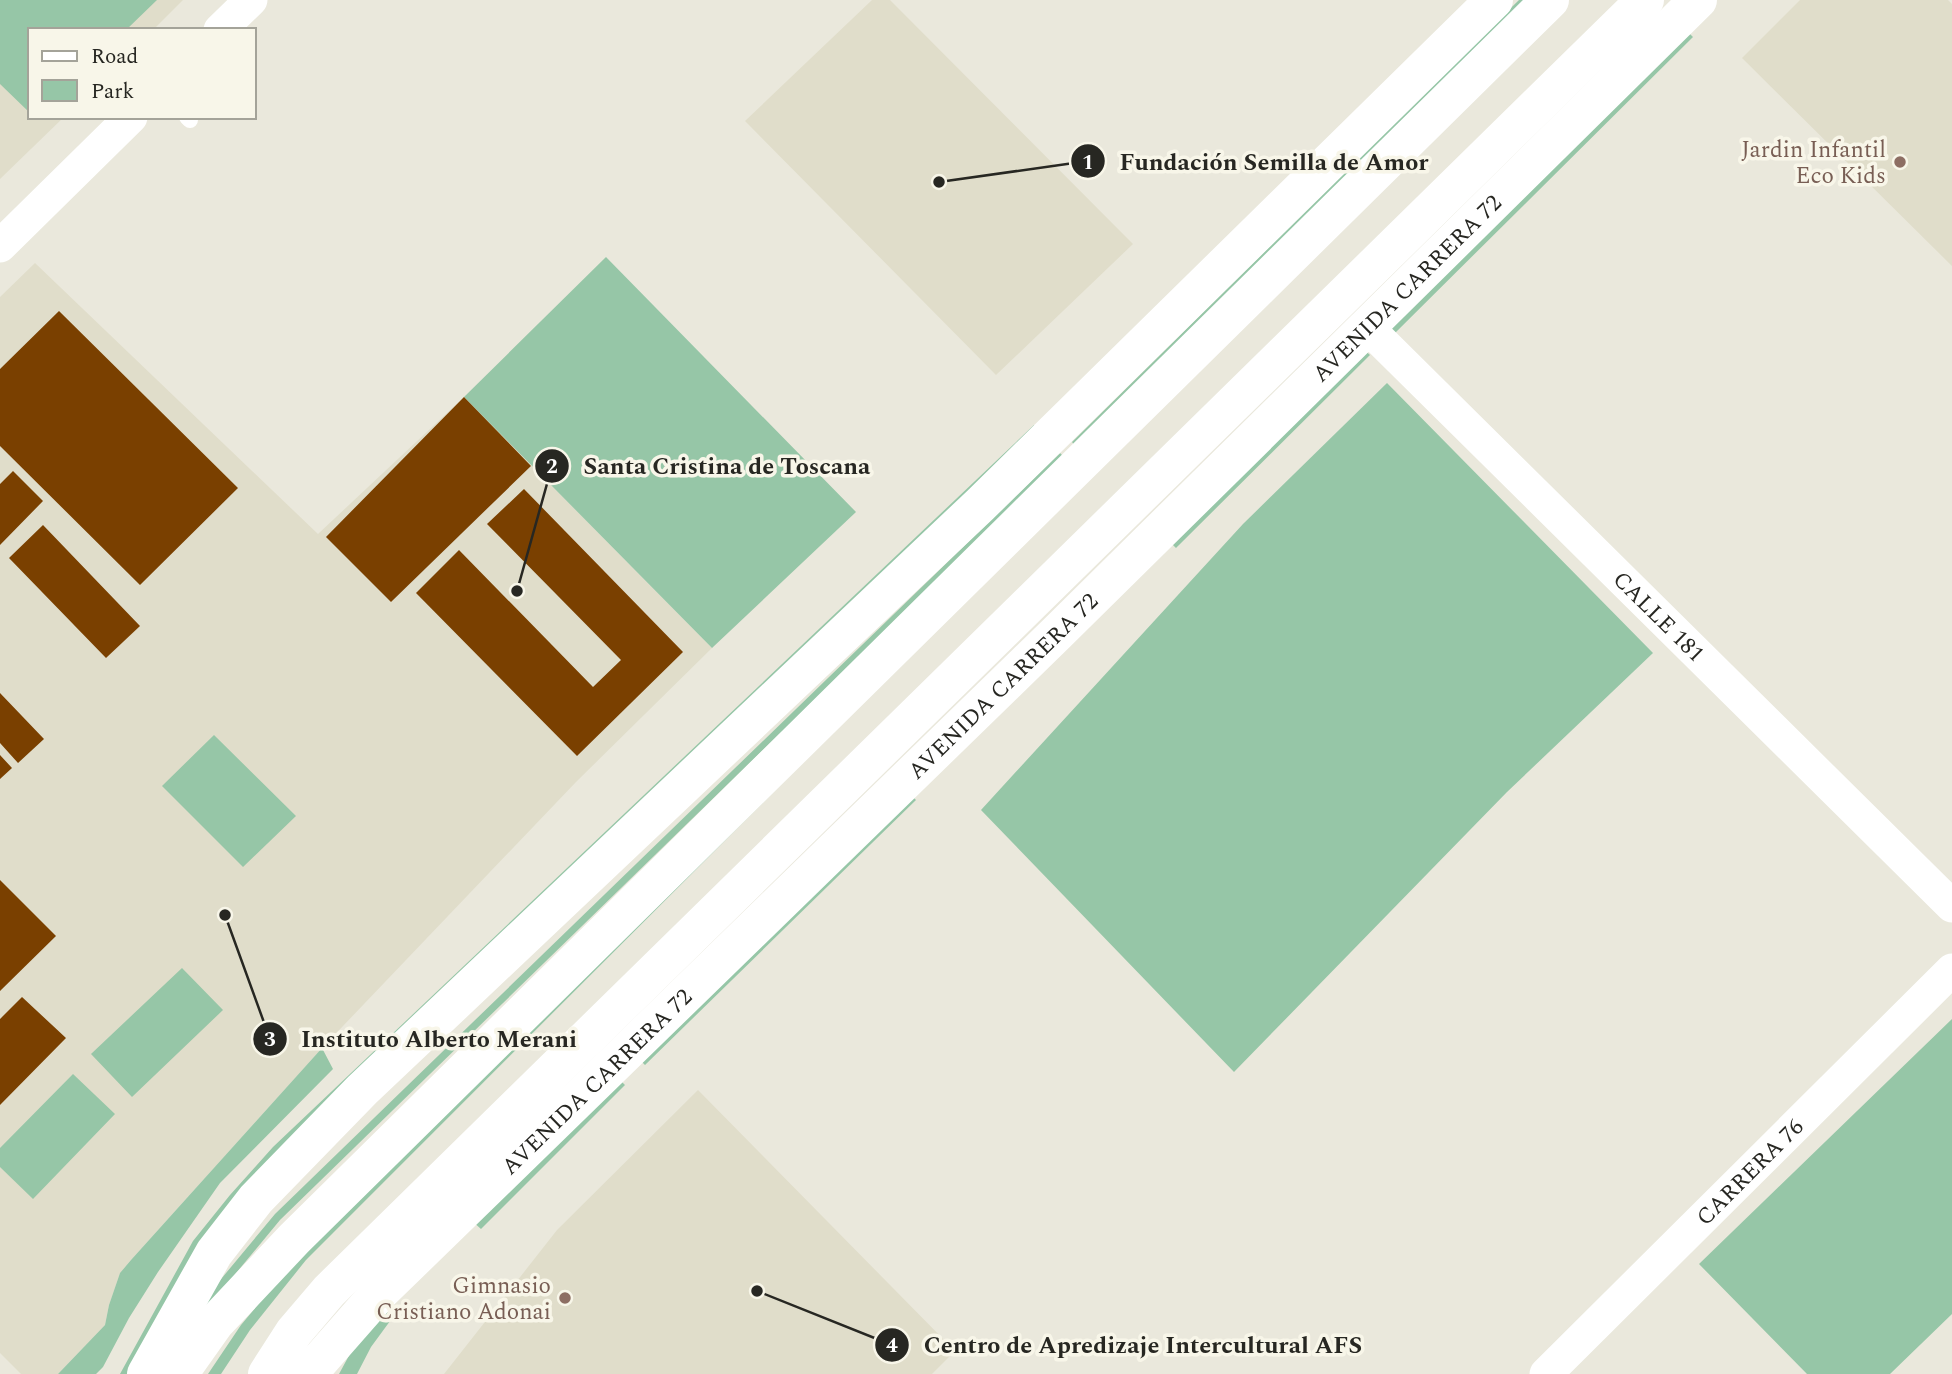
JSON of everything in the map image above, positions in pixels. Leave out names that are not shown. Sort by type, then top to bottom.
[{"type":"highway","points":[[146,1374],[214,1253],[256,1199],[362,1090],[980,505],[1494,0]]},
{"type":"highway","points":[[179,1374],[215,1323],[294,1239],[1550,0]]},
{"type":"highway","name":"AVENIDA CARRERA 72","points":[[267,1374],[294,1332],[329,1291],[1646,0]]},
{"type":"highway","name":"AVENIDA CARRERA 72","points":[[308,1374],[380,1292],[1057,634],[1698,0]]},
{"type":"street","points":[[222,28],[251,0]]},
{"type":"street","points":[[0,246],[129,119]]},
{"type":"street","name":"CALLE 181","points":[[1367,327],[1952,906]]},
{"type":"street","name":"CARRERA 76","points":[[1546,1374],[1952,970]]},
{"type":"street","points":[[326,1374],[346,1329]]},
{"type":"shaded area","points":[[0,0],[183,0],[155,28],[28,28],[28,119],[62,119],[0,179]]},
{"type":"shaded area","points":[[872,0],[890,0],[1133,244],[996,375],[745,121]]},
{"type":"shaded area","name":"Jardin Infantil Eco Kids","points":[[1800,0],[1948,0],[1952,4],[1952,266],[1742,58]]},
{"type":"shaded area","points":[[35,263],[318,534],[464,397],[712,648],[576,782],[322,1048],[131,1260],[120,1273],[105,1325],[58,1374],[21,1374],[0,1353],[0,297]]},
{"type":"shaded area","points":[[698,1090],[955,1351],[932,1374],[444,1374],[557,1230]]},
{"type":"green space","points":[[0,0],[157,0],[128,28],[28,28],[28,111],[0,84]]},
{"type":"green space","points":[[1519,0],[1526,0],[1075,446],[1072,442]]},
{"type":"green space","points":[[1684,28],[1693,37],[1391,337],[1383,327]]},
{"type":"green space","points":[[606,257],[856,512],[712,648],[464,397]]},
{"type":"green space","points":[[1360,346],[1370,355],[1176,548],[1167,539]]},
{"type":"green space","points":[[1387,383],[1653,653],[1507,792],[1234,1072],[981,810],[1243,524]]},
{"type":"green space","points":[[1034,425],[1041,433],[281,1160],[134,1374],[120,1374],[193,1241],[273,1147]]},
{"type":"green space","points":[[1060,453],[1064,457],[280,1220],[208,1307],[202,1302],[275,1214]]},
{"type":"green space","points":[[1085,480],[306,1260],[250,1330],[221,1374],[208,1374],[241,1325],[300,1254]]},
{"type":"green space","points":[[214,735],[296,816],[243,867],[162,786]]},
{"type":"green space","points":[[907,791],[916,800],[645,1065],[636,1056]]},
{"type":"green space","points":[[182,968],[223,1010],[132,1097],[91,1054]]},
{"type":"green space","points":[[1952,1019],[1952,1314],[1890,1374],[1807,1374],[1699,1264]]},
{"type":"green space","points":[[322,1048],[333,1069],[220,1183],[158,1272],[103,1367],[96,1374],[58,1374],[105,1325],[120,1273]]},
{"type":"green space","points":[[73,1074],[115,1114],[33,1199],[0,1167],[0,1148]]},
{"type":"green space","points":[[616,1076],[625,1085],[481,1229],[471,1220]]},
{"type":"green space","points":[[381,1305],[393,1317],[371,1347],[357,1374],[339,1374],[358,1339]]},
{"type":"building","points":[[59,311],[238,488],[140,585],[0,446],[0,369]]},
{"type":"building","points":[[464,397],[531,466],[391,602],[326,537]]},
{"type":"building","points":[[13,471],[43,501],[0,545],[0,484]]},
{"type":"building","points":[[524,489],[683,652],[577,756],[416,593],[459,550],[593,687],[621,660],[487,524]]},
{"type":"building","points":[[43,525],[140,626],[106,658],[9,558]]},
{"type":"building","points":[[0,693],[44,739],[18,763],[0,743]]},
{"type":"building","points":[[0,755],[12,768],[0,779]]},
{"type":"building","points":[[0,880],[56,936],[0,991]]},
{"type":"building","points":[[22,997],[66,1038],[0,1105],[0,1019]]},
{"type":"place","name":"Jardin Infantil Eco Kids","points":[[1900,162]]},
{"type":"place","name":"Fundación Semilla de Amor","points":[[939,182]]},
{"type":"place","name":"Santa Cristina de Toscana","points":[[517,591]]},
{"type":"place","name":"Instituto Alberto Merani","points":[[225,915]]},
{"type":"place","name":"Centro de Apredizaje Intercultural AFS","points":[[757,1291]]},
{"type":"place","name":"Gimnasio Cristiano Adonai","points":[[565,1298]]}]
